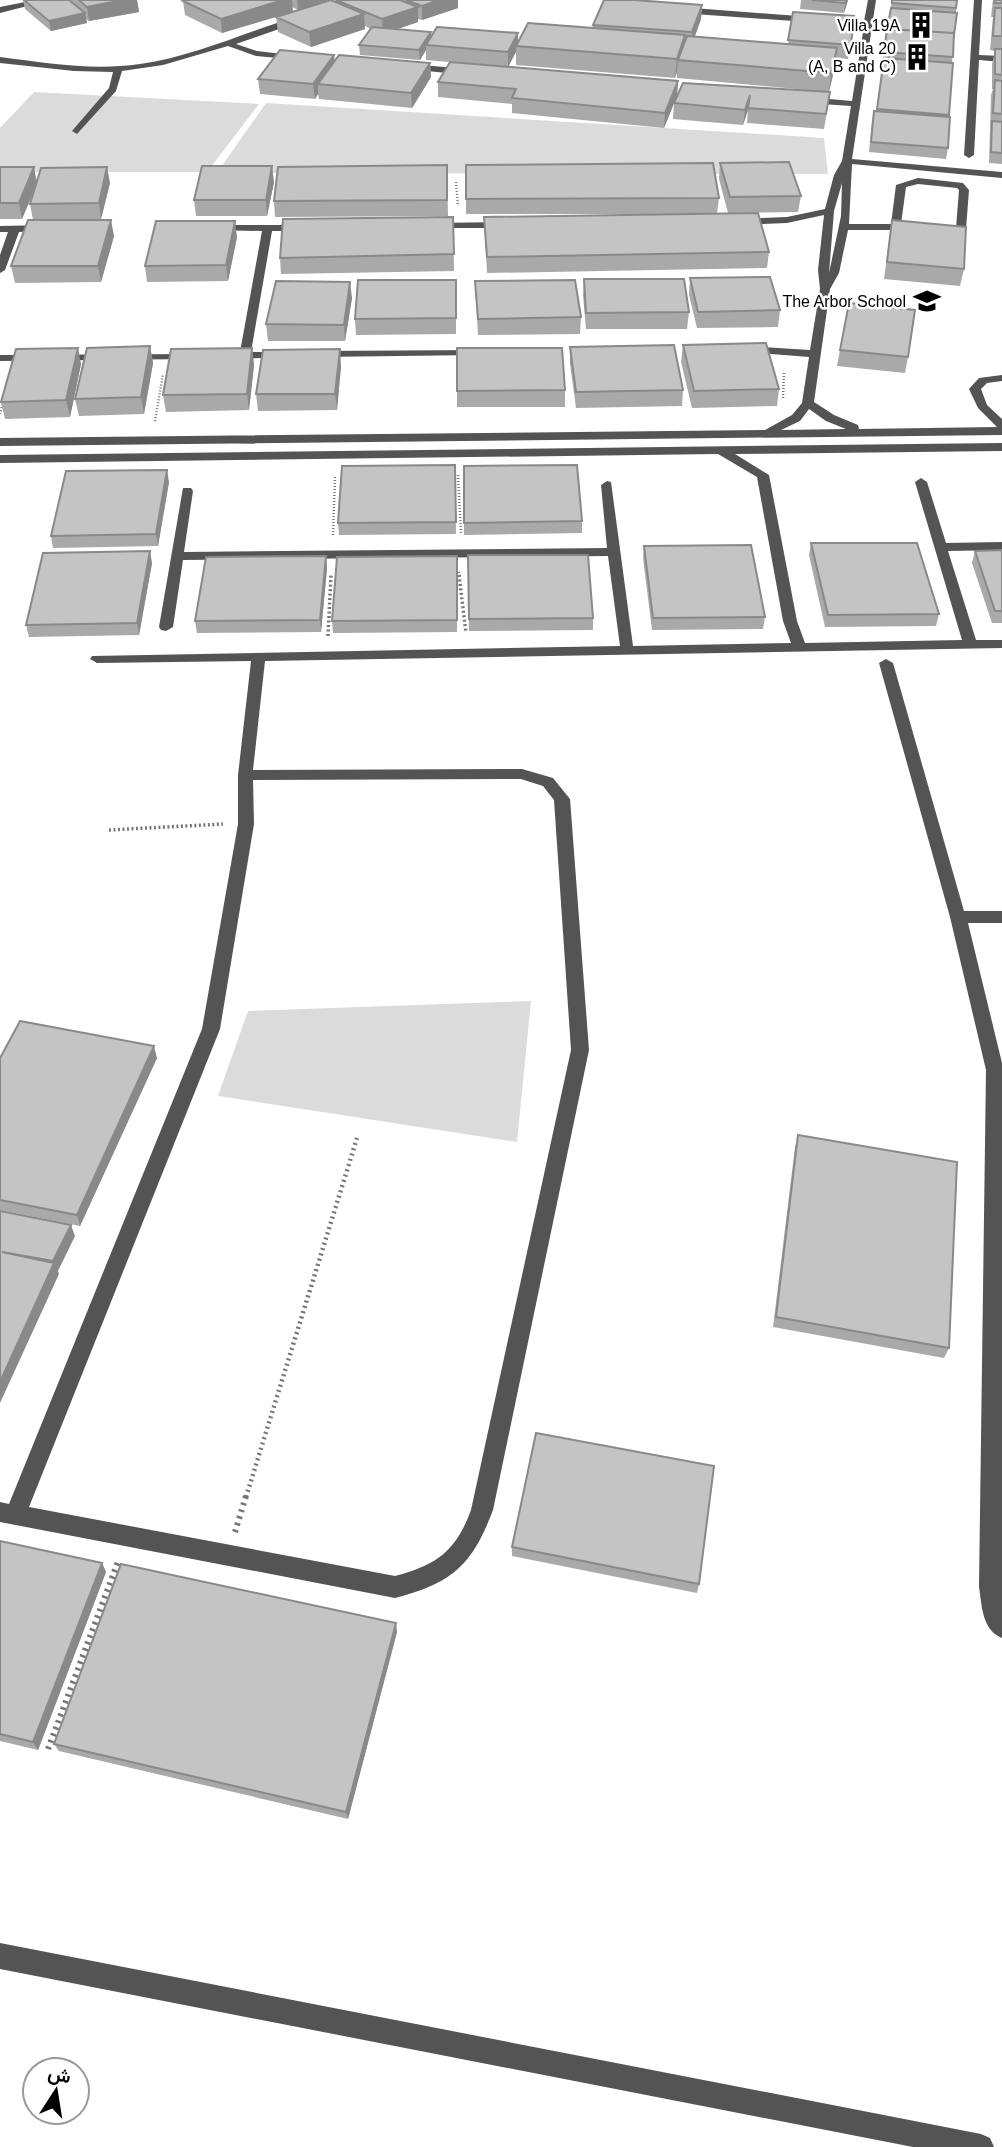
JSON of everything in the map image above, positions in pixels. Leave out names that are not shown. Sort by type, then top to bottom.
[{"type":"street","points":[[0,10],[47,0]]},
{"type":"street","points":[[825,289],[834,273],[845,221],[846,161],[872,0]]},
{"type":"street","points":[[968,155],[978,0]]},
{"type":"street","points":[[665,9],[867,24]]},
{"type":"street","points":[[0,60],[118,69],[154,64],[310,16]]},
{"type":"street","points":[[226,43],[256,53],[313,59]]},
{"type":"street","points":[[975,57],[1002,59]]},
{"type":"street","points":[[392,65],[484,73]]},
{"type":"street","points":[[77,131],[113,89],[118,69]]},
{"type":"street","points":[[799,99],[854,104]]},
{"type":"street","points":[[846,161],[1002,176]]},
{"type":"street","points":[[763,432],[796,418],[808,403],[825,289],[825,240],[829,211],[846,161]]},
{"type":"street","points":[[845,221],[880,225],[896,226],[960,230],[963,188],[953,183],[918,181],[901,186],[898,188],[896,226]]},
{"type":"street","points":[[730,222],[802,218],[829,211]]},
{"type":"street","points":[[771,221],[802,228]]},
{"type":"street","points":[[418,226],[513,225]]},
{"type":"street","points":[[0,229],[63,228]]},
{"type":"street","points":[[211,228],[322,228]]},
{"type":"street","points":[[0,270],[15,229]]},
{"type":"street","points":[[245,355],[267,229]]},
{"type":"street","points":[[815,233],[825,240]]},
{"type":"street","points":[[738,349],[816,354]]},
{"type":"street","points":[[219,356],[492,352]]},
{"type":"street","points":[[0,358],[206,356]]},
{"type":"street","points":[[975,389],[982,380],[1002,378]]},
{"type":"street","points":[[975,389],[1002,389]]},
{"type":"street","points":[[975,389],[982,406],[1002,428]]},
{"type":"street","points":[[808,403],[830,418],[865,432]]},
{"type":"street","points":[[0,442],[1002,428]]},
{"type":"street","points":[[0,459],[1002,447]]},
{"type":"street","points":[[763,475],[782,459],[801,449]]},
{"type":"street","points":[[718,450],[740,459],[763,475],[790,621],[800,648]]},
{"type":"street","points":[[921,482],[970,644]]},
{"type":"street","points":[[607,485],[622,627],[628,652]]},
{"type":"street","points":[[166,627],[187,491]]},
{"type":"street","points":[[942,547],[1002,546]]},
{"type":"street","points":[[177,556],[615,552]]},
{"type":"street","points":[[97,659],[1002,644]]},
{"type":"street","points":[[245,775],[522,774],[548,782],[562,799],[580,1037],[574,1077],[482,1510],[472,1538],[453,1562],[426,1580],[395,1587],[7,1513],[211,1029],[246,824],[245,775],[258,657]]},
{"type":"street","points":[[886,663],[958,917],[995,1070],[999,1256],[990,1587],[995,1617],[1002,1627]]},
{"type":"street","points":[[958,917],[1002,917]]},
{"type":"street","points":[[0,1956],[981,2147]]},
{"type":"path","points":[[766,349],[766,357],[780,362],[784,370],[783,397]]},
{"type":"path","points":[[154,426],[167,356]]},
{"type":"path","points":[[0,414],[3,402]]},
{"type":"path","points":[[458,475],[466,641]]},
{"type":"path","points":[[109,830],[246,824]]},
{"type":"path","points":[[228,1556],[357,1138]]},
{"type":"path","points":[[48,1749],[127,1536]]},
{"type":"shaded area","points":[[34,92],[259,104],[207,172],[0,172],[0,128]]},
{"type":"shaded area","points":[[266,103],[824,138],[828,174],[217,173]]},
{"type":"shaded area","points":[[531,1001],[517,1142],[218,1096],[248,1011]]},
{"type":"building","points":[[24,0],[69,0],[85,13],[49,21]]},
{"type":"building","points":[[79,0],[123,0],[87,7]]},
{"type":"building","points":[[283,0],[221,19],[183,1]]},
{"type":"building","points":[[331,0],[364,14],[309,32],[276,17]]},
{"type":"building","points":[[336,0],[400,0],[418,7],[382,19]]},
{"type":"building","points":[[406,0],[439,0],[422,6]]},
{"type":"building","points":[[604,0],[702,5],[692,32],[593,25]]},
{"type":"building","points":[[812,0],[846,0],[845,3]]},
{"type":"building","points":[[892,0],[957,0],[956,8],[892,3]]},
{"type":"building","points":[[891,8],[957,13],[954,35],[887,29]]},
{"type":"building","points":[[995,8],[1002,8],[1002,36],[993,36]]},
{"type":"building","points":[[793,12],[854,16],[851,45],[788,40]]},
{"type":"building","points":[[528,23],[685,35],[677,59],[516,46]]},
{"type":"building","points":[[372,27],[431,32],[419,50],[359,45]]},
{"type":"building","points":[[437,27],[518,33],[508,52],[426,45]]},
{"type":"building","points":[[887,29],[954,33],[953,57],[884,52]]},
{"type":"building","points":[[687,36],[837,48],[831,73],[678,60]]},
{"type":"building","points":[[995,49],[1002,49],[1002,75],[995,74]]},
{"type":"building","points":[[280,50],[334,55],[313,84],[258,79]]},
{"type":"building","points":[[339,55],[430,63],[411,93],[318,84]]},
{"type":"building","points":[[884,58],[953,63],[949,115],[877,109]]},
{"type":"building","points":[[450,62],[678,81],[665,113],[512,98],[516,89],[438,82]]},
{"type":"building","points":[[995,80],[1002,81],[1002,114],[993,113]]},
{"type":"building","points":[[683,83],[830,92],[826,114],[748,108],[750,95],[745,110],[674,103]]},
{"type":"building","points":[[874,111],[950,117],[948,148],[871,142]]},
{"type":"building","points":[[992,121],[1002,122],[1002,153],[991,152]]},
{"type":"building","points":[[789,162],[801,196],[730,197],[720,163]]},
{"type":"building","points":[[713,163],[719,198],[466,199],[466,165]]},
{"type":"building","points":[[447,165],[447,200],[274,201],[278,167]]},
{"type":"building","points":[[202,166],[272,166],[266,200],[194,200]]},
{"type":"building","points":[[0,167],[34,167],[19,203],[0,203]]},
{"type":"building","points":[[107,167],[99,203],[30,204],[41,168]]},
{"type":"building","points":[[758,213],[769,252],[487,257],[484,217]]},
{"type":"building","points":[[453,217],[454,254],[280,258],[283,219]]},
{"type":"building","points":[[28,220],[111,220],[98,266],[11,266]]},
{"type":"building","points":[[892,220],[966,227],[964,269],[887,262]]},
{"type":"building","points":[[156,221],[235,221],[226,265],[145,266]]},
{"type":"building","points":[[770,277],[780,310],[698,312],[690,278]]},
{"type":"building","points":[[584,279],[684,279],[689,312],[586,313]]},
{"type":"building","points":[[358,280],[456,280],[456,318],[355,319]]},
{"type":"building","points":[[575,280],[581,317],[478,319],[475,281]]},
{"type":"building","points":[[276,281],[350,282],[344,325],[266,324]]},
{"type":"building","points":[[849,303],[915,310],[908,357],[840,350]]},
{"type":"building","points":[[766,343],[779,389],[694,391],[683,345]]},
{"type":"building","points":[[674,345],[683,390],[576,392],[570,347]]},
{"type":"building","points":[[150,346],[141,397],[75,399],[87,348]]},
{"type":"building","points":[[78,348],[66,400],[1,402],[16,349]]},
{"type":"building","points":[[252,348],[247,394],[163,395],[171,349]]},
{"type":"building","points":[[457,348],[562,348],[565,390],[457,391]]},
{"type":"building","points":[[340,349],[335,394],[256,394],[263,350]]},
{"type":"building","points":[[455,465],[456,522],[338,523],[342,466]]},
{"type":"building","points":[[577,465],[582,521],[464,523],[464,466]]},
{"type":"building","points":[[167,470],[156,534],[51,536],[66,471]]},
{"type":"building","points":[[811,543],[917,543],[939,614],[828,615]]},
{"type":"building","points":[[751,545],[765,617],[653,618],[644,546]]},
{"type":"building","points":[[1002,550],[1002,611],[995,611],[975,551]]},
{"type":"building","points":[[150,551],[137,623],[26,625],[43,553]]},
{"type":"building","points":[[468,555],[588,555],[593,618],[469,619]]},
{"type":"building","points":[[326,556],[320,620],[195,621],[206,557]]},
{"type":"building","points":[[457,556],[457,620],[332,621],[337,557]]},
{"type":"building","points":[[20,1021],[154,1046],[77,1215],[0,1200],[0,1058]]},
{"type":"building","points":[[798,1135],[957,1162],[949,1348],[776,1317]]},
{"type":"building","points":[[0,1211],[71,1225],[53,1261],[2,1252],[54,1263],[0,1382]]},
{"type":"building","points":[[536,1433],[714,1466],[699,1584],[512,1547]]},
{"type":"building","points":[[0,1541],[102,1563],[33,1742],[0,1734]]},
{"type":"building","points":[[121,1564],[396,1623],[346,1812],[54,1744]]},
{"type":"place","name":"Villa 19A","points":[[921,25]]},
{"type":"place","name":"Villa 20 (A, B and C)","points":[[917,57]]},
{"type":"place","name":"The Arbor School","points":[[927,301]]}]
